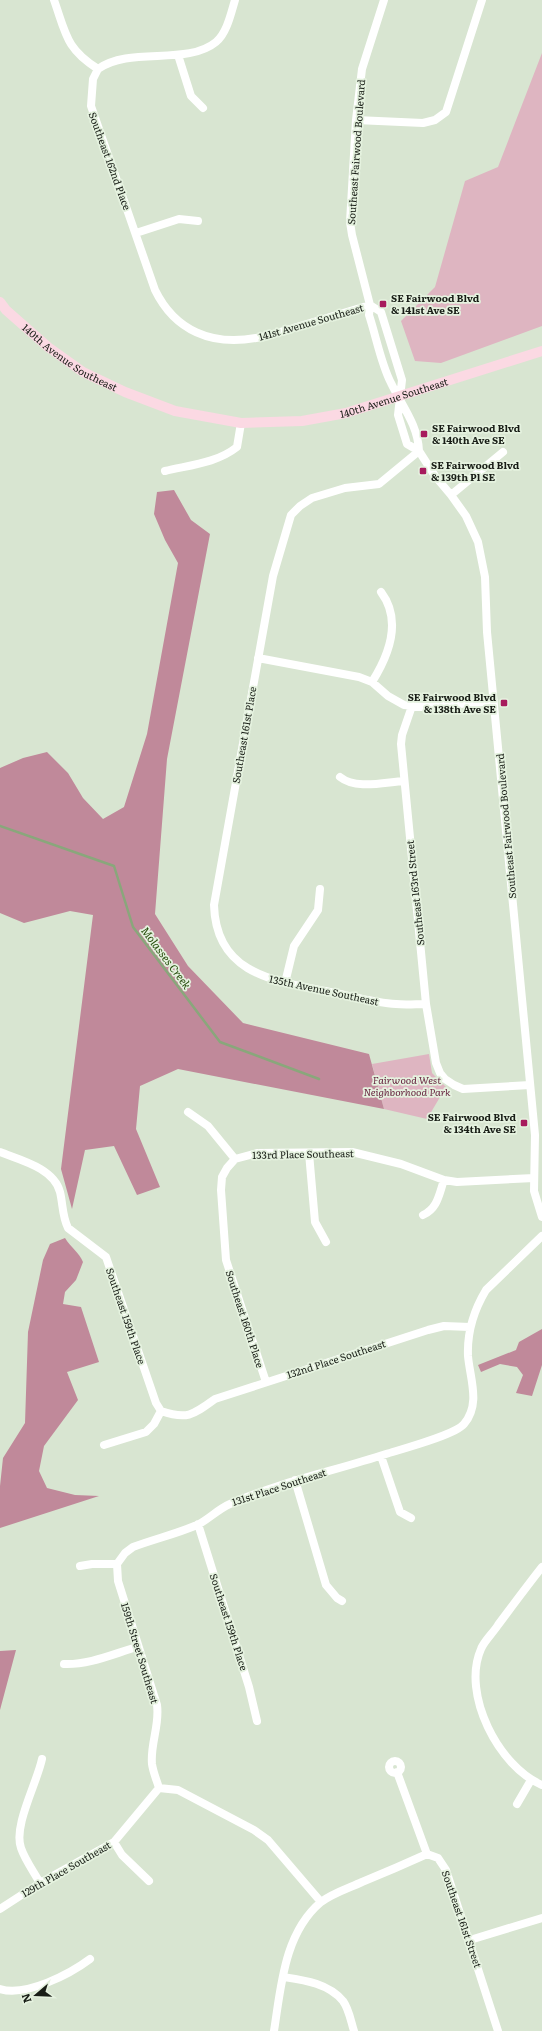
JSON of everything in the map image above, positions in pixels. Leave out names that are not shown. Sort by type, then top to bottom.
[{"type":"main road","name":"140th Avenue Southeast","points":[[0,302],[6,310],[48,347],[83,372],[125,392],[175,411],[241,423],[302,420],[346,413],[542,351]]},
{"type":"street","points":[[54,0],[70,46],[83,60],[98,69],[106,64],[120,59],[178,55],[197,50],[216,42],[225,29],[235,0]]},
{"type":"street","name":"Southeast Fairwood Boulevard","points":[[384,0],[362,69],[356,120],[350,222],[370,305],[369,315],[390,383],[400,397]]},
{"type":"street","points":[[356,120],[423,123],[435,120],[446,112],[451,101],[482,0]]},
{"type":"street","points":[[178,55],[191,96],[203,108]]},
{"type":"street","name":"Southeast 162nd Place","points":[[98,69],[93,78],[91,106],[155,290],[161,302],[183,324]]},
{"type":"street","points":[[136,233],[179,219],[198,221]]},
{"type":"street","name":"Southeast Fairwood Boulevard","points":[[370,305],[381,312],[402,380],[398,415],[407,444],[419,451],[435,476],[451,495],[473,529],[482,555],[487,596],[487,632],[535,1136],[534,1178],[536,1202],[542,1217]]},
{"type":"street","name":"141st Avenue Southeast","points":[[183,324],[199,334],[214,339],[232,340],[257,338],[370,305]]},
{"type":"street","points":[[165,471],[216,460],[229,454],[238,447],[241,423]]},
{"type":"street","name":"Southeast 161st Place","points":[[230,954],[216,927],[214,905],[273,576],[291,515],[300,506],[312,498],[346,488],[379,484],[419,451]]},
{"type":"street","points":[[451,495],[503,452]]},
{"type":"street","points":[[372,682],[384,662],[391,638],[388,602],[381,592]]},
{"type":"street","points":[[258,658],[359,677],[372,682],[404,705],[426,707],[494,701]]},
{"type":"street","name":"Southeast 163rd Street","points":[[412,706],[401,744],[426,1004],[436,1063],[440,1073],[445,1078],[454,1085],[464,1089],[530,1085]]},
{"type":"street","points":[[340,777],[346,781],[358,784],[404,781]]},
{"type":"street","points":[[285,983],[294,946],[318,910],[320,889]]},
{"type":"street","name":"135th Avenue Southeast","points":[[230,954],[247,968],[259,975],[285,983],[395,1004],[426,1004]]},
{"type":"street","points":[[188,1112],[208,1126],[235,1160]]},
{"type":"street","name":"Southeast 159th Place","points":[[0,1152],[41,1170],[49,1176],[60,1191],[64,1221],[68,1228],[106,1257],[156,1403],[161,1411]]},
{"type":"street","name":"133rd Place Southeast","points":[[235,1160],[257,1153],[352,1152],[401,1164],[444,1180],[457,1182],[534,1178]]},
{"type":"street","points":[[309,1153],[315,1222],[326,1242]]},
{"type":"street","name":"Southeast 160th Place","points":[[235,1160],[227,1168],[222,1178],[221,1190],[226,1260],[266,1382]]},
{"type":"street","points":[[423,1215],[431,1211],[436,1205],[444,1180]]},
{"type":"street","points":[[470,1327],[486,1290],[542,1236]]},
{"type":"street","name":"132nd Place Southeast","points":[[161,1411],[184,1417],[194,1414],[215,1399],[428,1330],[444,1326],[470,1327]]},
{"type":"street","name":"131st Place Southeast","points":[[117,1564],[125,1553],[133,1547],[198,1524],[228,1504],[295,1480],[381,1456],[452,1432],[464,1424],[472,1409],[474,1401],[468,1356],[470,1327]]},
{"type":"street","points":[[104,1445],[146,1432],[154,1424],[161,1411]]},
{"type":"street","points":[[381,1456],[400,1512],[411,1518]]},
{"type":"street","points":[[295,1480],[326,1585],[337,1598],[342,1601]]},
{"type":"street","name":"Southeast 159th Place","points":[[198,1524],[249,1687],[257,1721]]},
{"type":"street","points":[[80,1566],[92,1564],[117,1564]]},
{"type":"street","name":"159th Street Southeast","points":[[117,1564],[118,1581],[137,1647],[157,1705],[158,1717],[152,1750],[152,1766],[159,1788]]},
{"type":"street","points":[[542,1566],[481,1648],[476,1665],[476,1685],[488,1729],[499,1749],[531,1780],[542,1785]]},
{"type":"street","points":[[64,1664],[88,1662],[137,1647]]},
{"type":"street","points":[[40,1883],[21,1848],[18,1836],[20,1825],[39,1775],[42,1759]]},
{"type":"street","points":[[274,2031],[282,1976],[290,1948],[306,1919],[321,1902],[339,1892],[427,1854],[397,1772]]},
{"type":"street","points":[[517,1804],[531,1780]]},
{"type":"street","points":[[159,1788],[178,1790],[254,1830],[268,1840],[321,1902]]},
{"type":"street","name":"129th Place Southeast","points":[[0,1909],[40,1883],[114,1842],[159,1788]]},
{"type":"street","points":[[114,1842],[122,1855],[149,1881]]},
{"type":"street","name":"Southeast 161st Street","points":[[427,1854],[438,1858],[446,1870],[470,1940],[498,2031]]},
{"type":"street","points":[[470,1940],[542,1918]]},
{"type":"street","points":[[0,1989],[14,1991],[27,1988],[66,1974],[90,1959]]},
{"type":"street","points":[[282,1976],[316,1983],[337,1996],[347,2009],[354,2031]]},
{"type":"green space","points":[[542,53],[542,326],[441,363],[415,361],[401,321],[435,287],[465,181],[498,167]]},
{"type":"green space","name":"Fairwood West Neighborhood Park","points":[[429,1054],[432,1073],[446,1087],[427,1119],[384,1109],[372,1064]]},
{"type":"shaded area","points":[[174,490],[191,520],[210,534],[167,759],[155,914],[188,966],[243,1023],[369,1054],[384,1109],[178,1069],[140,1086],[136,1129],[160,1187],[137,1195],[114,1146],[85,1150],[72,1209],[61,1169],[93,915],[70,911],[24,923],[0,913],[0,768],[23,758],[47,752],[68,773],[83,798],[103,819],[124,807],[147,734],[178,563],[165,540],[154,514],[157,492]]},
{"type":"shaded area","points":[[65,1238],[83,1262],[76,1280],[65,1292],[63,1304],[81,1307],[99,1362],[67,1372],[78,1400],[44,1446],[39,1471],[47,1488],[75,1495],[99,1496],[0,1528],[0,1486],[3,1458],[25,1423],[28,1332],[43,1260],[50,1244]]},
{"type":"shaded area","points":[[542,1329],[542,1365],[532,1396],[516,1393],[523,1375],[517,1367],[500,1364],[481,1372],[478,1365],[516,1350],[519,1342]]},
{"type":"shaded area","points":[[16,1650],[0,1710],[0,1651]]},
{"type":"waterway","name":"Molasses Creek","points":[[0,826],[114,866],[133,927],[220,1042],[319,1079]]},
{"type":"place","name":"SE Fairwood Blvd & 141st Ave SE","points":[[383,304]]},
{"type":"place","name":"SE Fairwood Blvd & 140th Ave SE","points":[[424,434]]},
{"type":"place","name":"SE Fairwood Blvd & 139th Pl SE","points":[[423,471]]},
{"type":"place","name":"SE Fairwood Blvd & 138th Ave SE","points":[[504,703]]},
{"type":"place","name":"SE Fairwood Blvd & 134th Ave SE","points":[[524,1123]]}]
